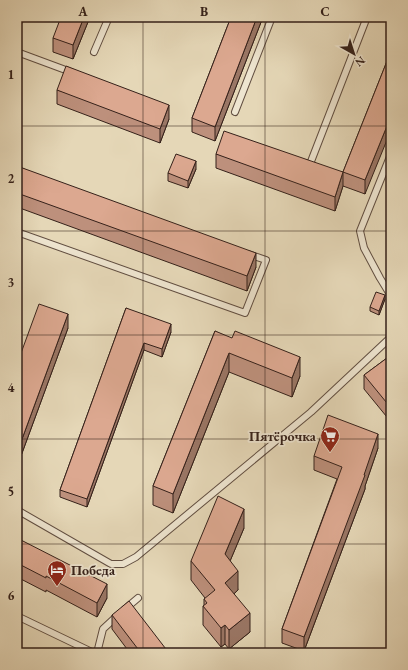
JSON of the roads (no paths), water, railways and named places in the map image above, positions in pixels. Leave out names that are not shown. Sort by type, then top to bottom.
[{"type":"lane","points":[[94,52],[109,17]]},
{"type":"lane","points":[[235,112],[272,17]]},
{"type":"lane","points":[[303,162],[310,164],[367,17]]},
{"type":"lane","points":[[17,52],[77,74]]},
{"type":"lane","points":[[391,154],[360,231],[364,248],[391,296]]},
{"type":"lane","points":[[17,232],[245,313],[266,260],[245,252]]},
{"type":"lane","points":[[17,510],[111,564],[123,564],[136,557],[311,412],[391,336]]},
{"type":"lane","points":[[17,616],[95,653],[103,629],[138,598]]},
{"type":"place","name":"Пятёрочка","points":[[330,453]]},
{"type":"place","name":"Победа","points":[[57,587]]}]
